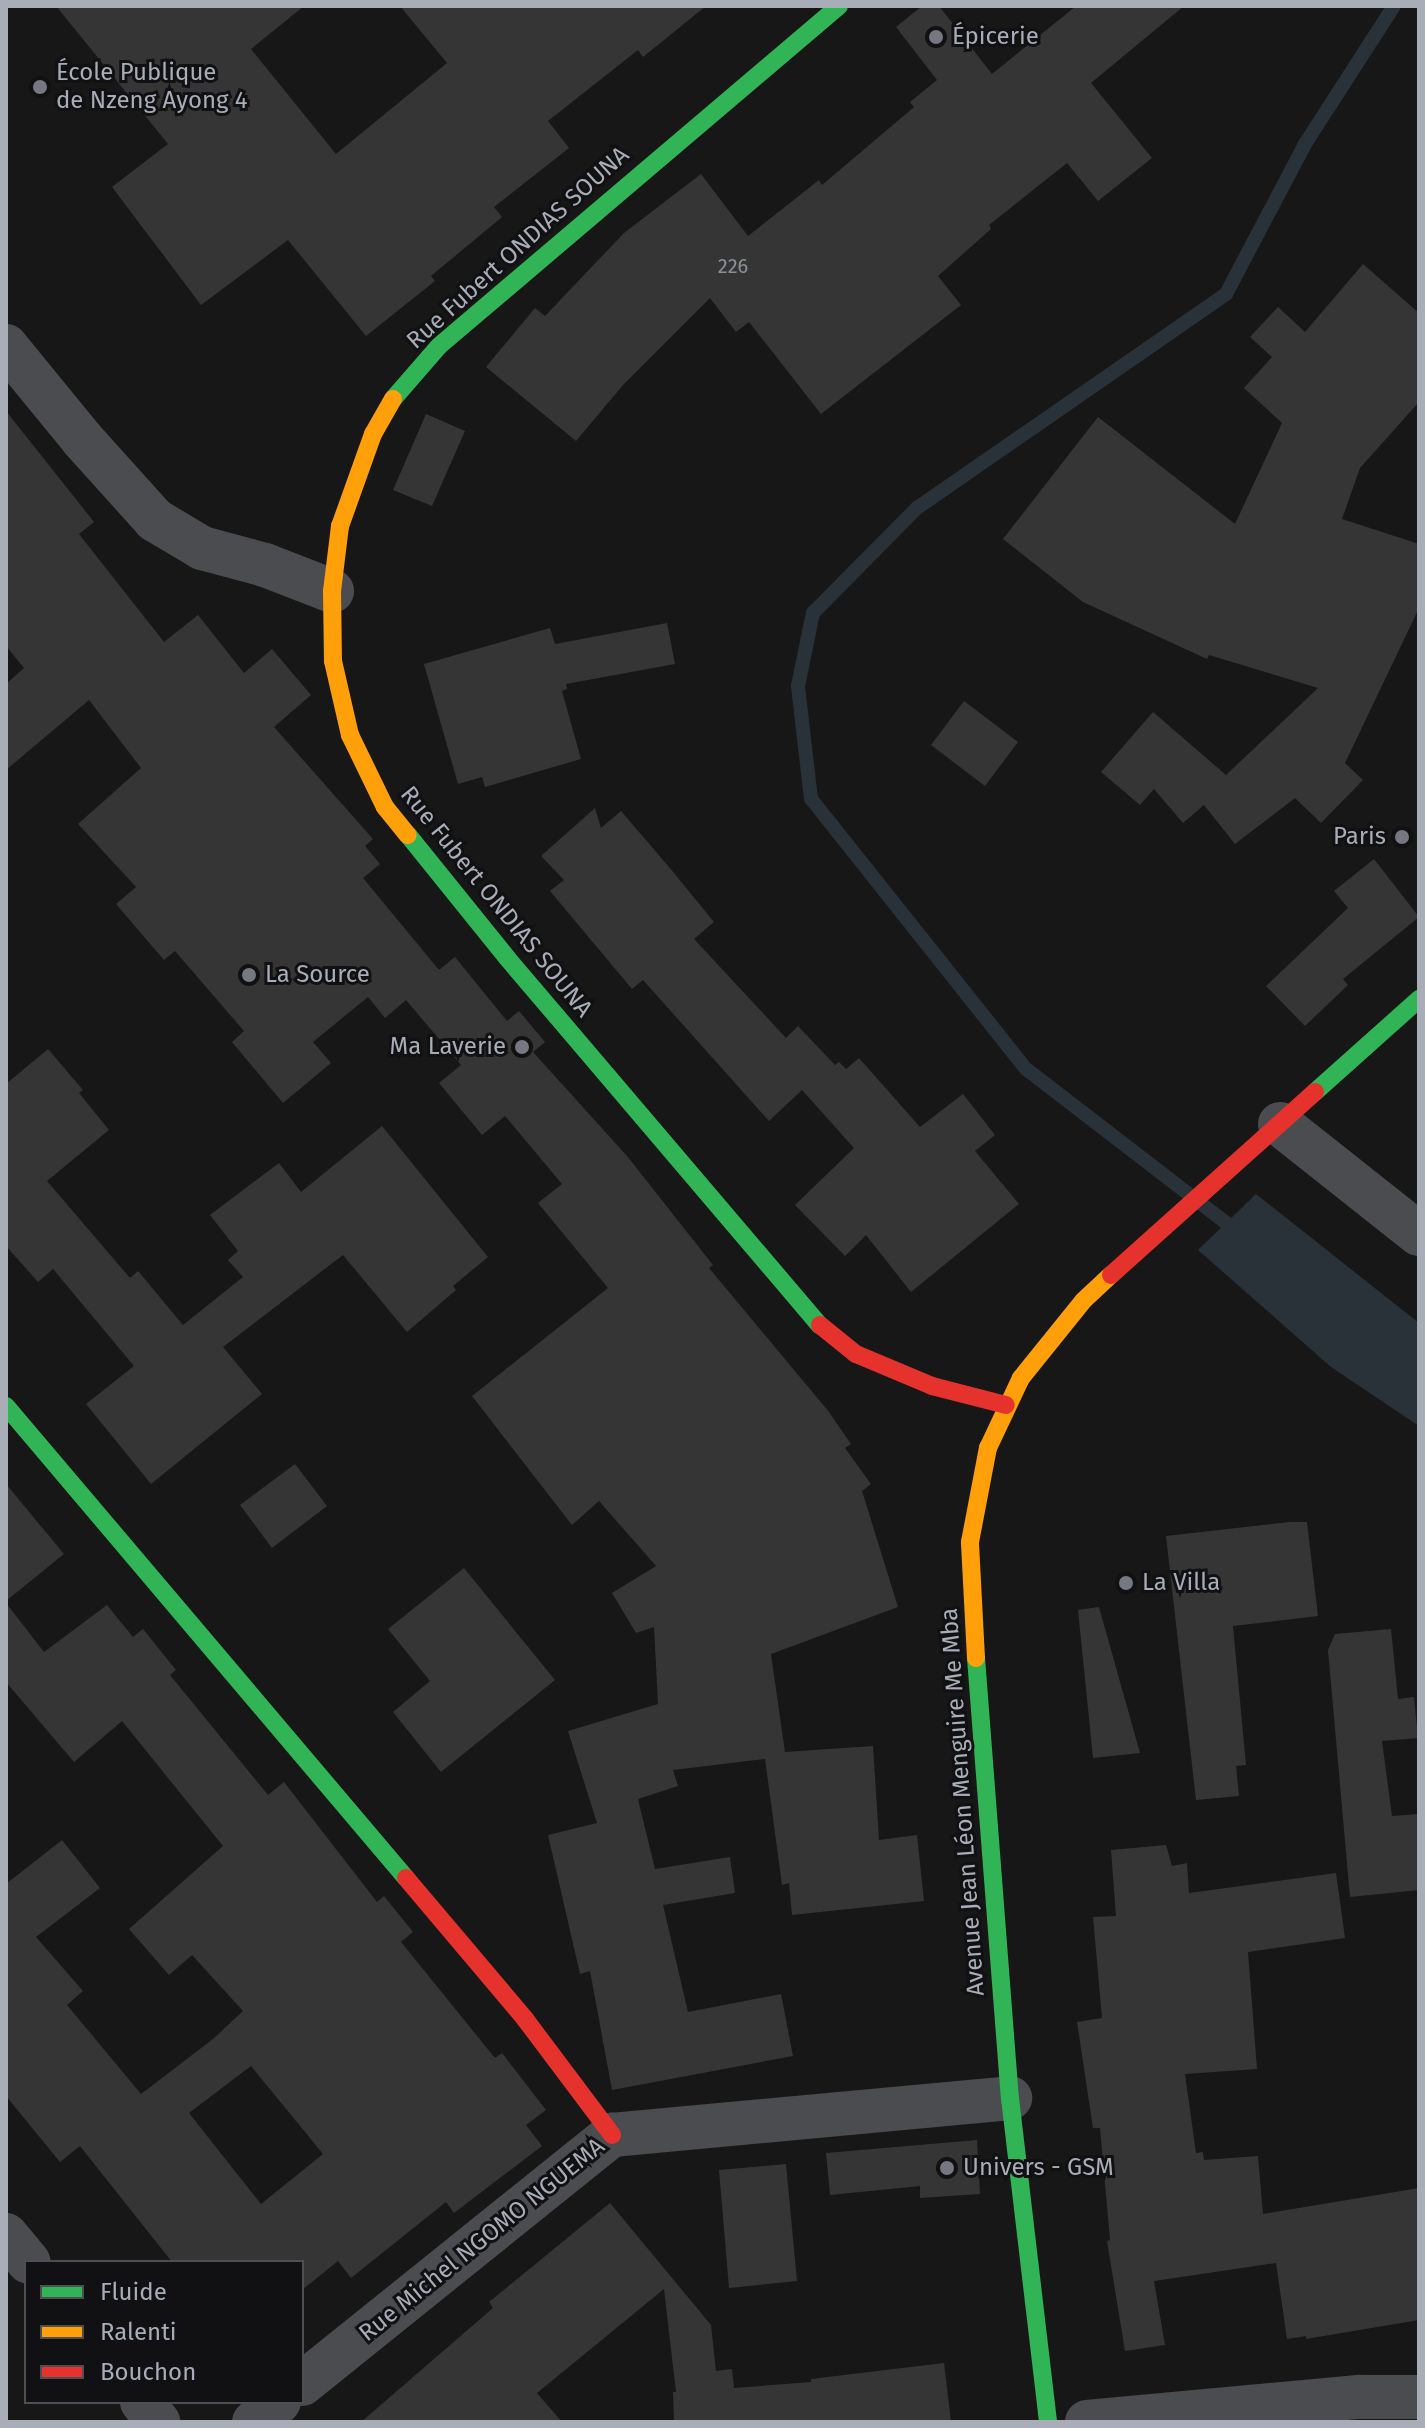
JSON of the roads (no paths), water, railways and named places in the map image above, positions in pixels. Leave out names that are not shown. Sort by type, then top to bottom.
[{"type":"street","name":"Rue Fubert ONDIAS SOUNA","points":[[839,6],[664,151],[439,346],[395,395],[373,434],[340,526],[332,591],[333,661],[350,735],[385,807],[508,959],[815,1321],[856,1354],[932,1386],[1006,1405]]},
{"type":"street","points":[[6,346],[82,439],[155,520],[202,548],[265,565],[332,591]]},
{"type":"street","points":[[1419,999],[1267,1135],[1419,1234]]},
{"type":"street","name":"Avenue Jean Léon Menguire Me Mba","points":[[1048,2422],[1010,2098],[970,1542],[988,1448],[1021,1378],[1084,1300],[1267,1135]]},
{"type":"street","points":[[6,1406],[515,2007],[612,2135]]},
{"type":"street","name":"Rue Michel NGOMO NGUEMA","points":[[304,2382],[612,2135],[1010,2098]]},
{"type":"street","points":[[6,2235],[27,2260]]},
{"type":"street","points":[[1087,2422],[1359,2397],[1419,2397]]},
{"type":"street","points":[[144,2404],[158,2422]]},
{"type":"street","points":[[254,2422],[276,2404]]},
{"type":"waterway","points":[[1234,1229],[1026,1069],[811,799],[798,686],[813,613],[917,508],[1226,294],[1305,144],[1394,6]]},
{"type":"place","name":"Épicerie","points":[[936,37]]},
{"type":"place","name":"École Publique de Nzeng Ayong 4","points":[[40,87]]},
{"type":"place","name":"Paris","points":[[1402,837]]},
{"type":"place","name":"La Source","points":[[249,975]]},
{"type":"place","name":"Ma Laverie","points":[[522,1047]]},
{"type":"place","name":"La Villa","points":[[1126,1583]]},
{"type":"place","name":"Univers - GSM","points":[[947,2168]]}]
